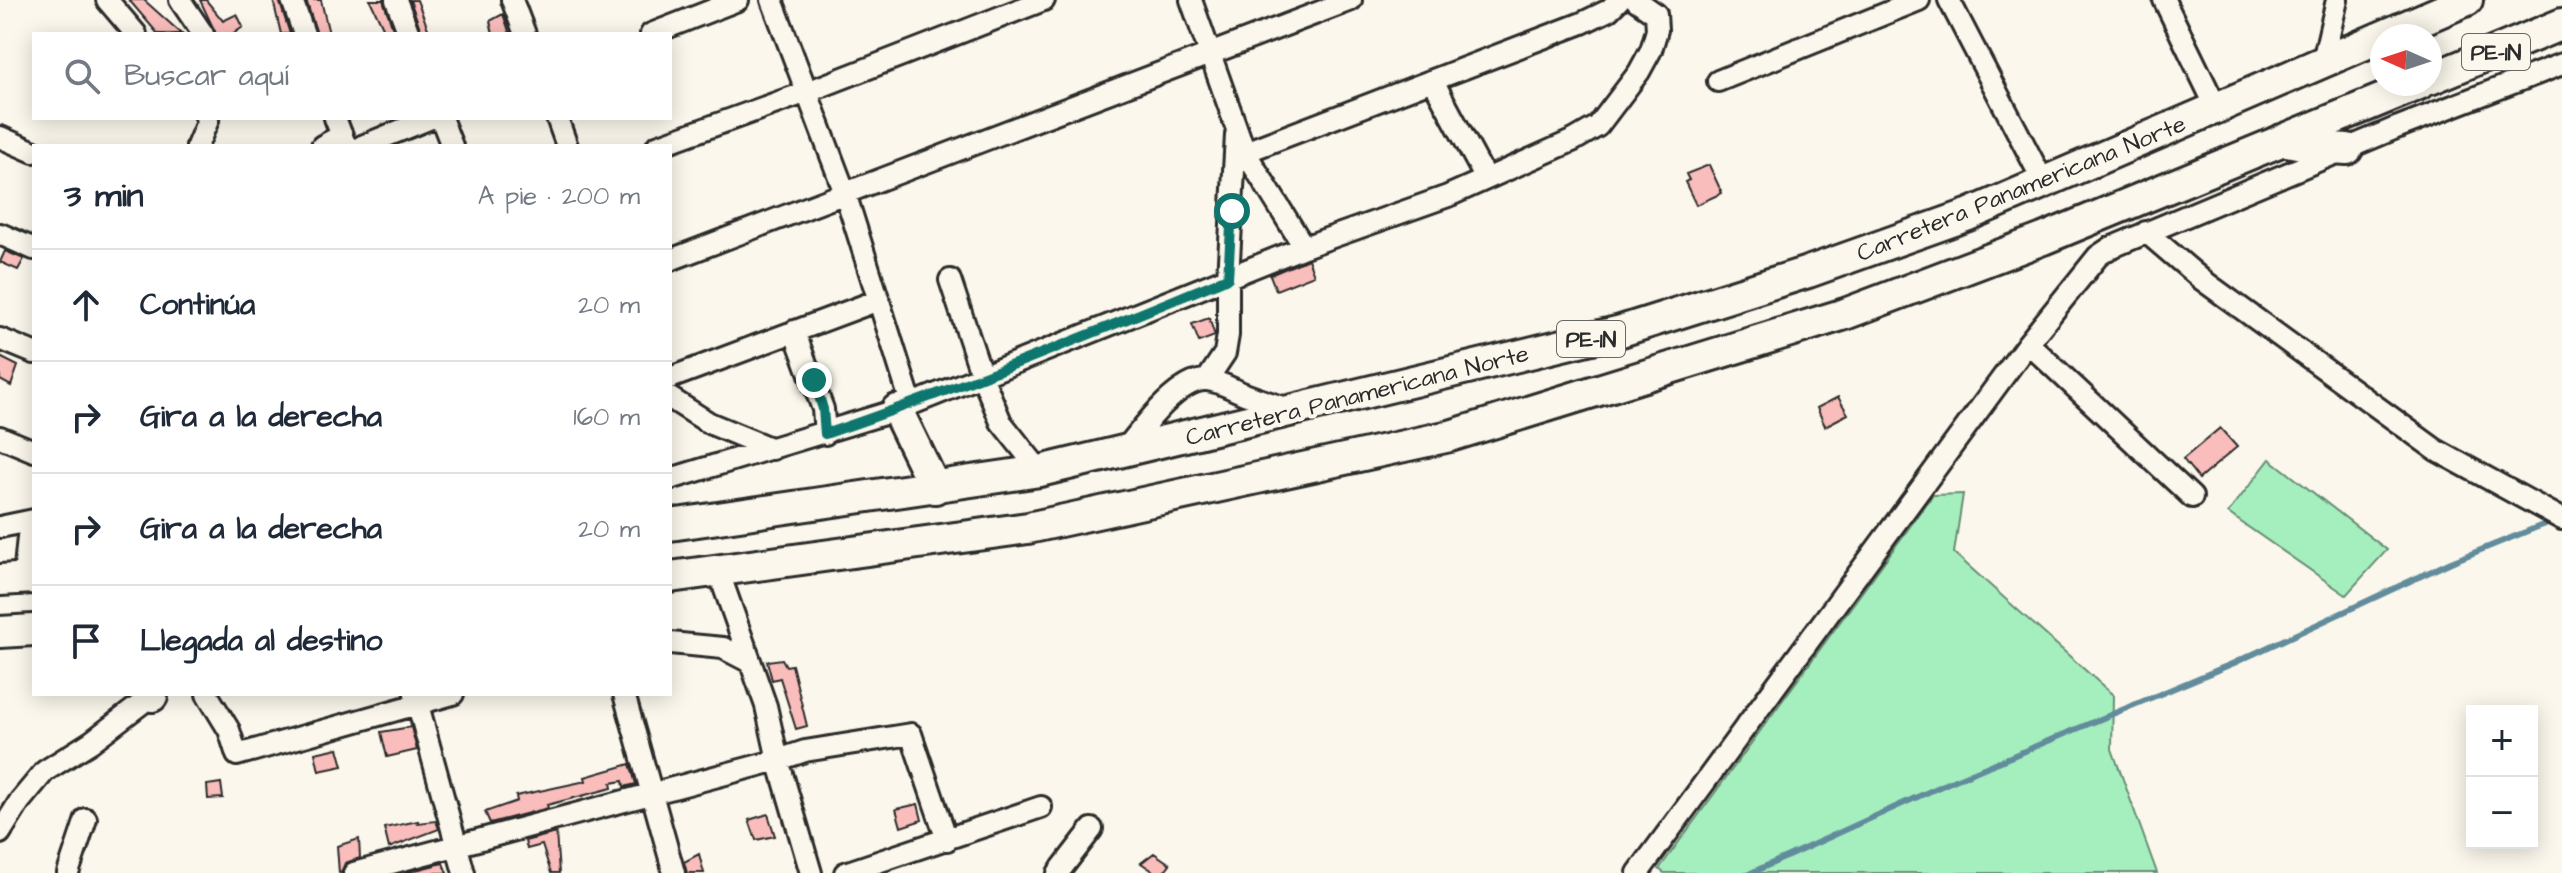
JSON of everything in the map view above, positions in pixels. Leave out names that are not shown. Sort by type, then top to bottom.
[{"type":"highway","name":"Carretera Panamericana Norte","points":[[672,525],[1040,471],[1621,331],[1808,272],[1968,215],[2467,0]]},
{"type":"highway","name":"PE-1N","points":[[2442,74],[2562,24]]},
{"type":"highway","name":"PE-1N","points":[[672,577],[1028,528],[1450,436],[1845,314],[2043,239],[2390,96]]},
{"type":"highway","points":[[2282,140],[2347,149]]},
{"type":"highway","points":[[904,407],[935,488]]},
{"type":"highway","points":[[0,632],[32,630]]},
{"type":"street","points":[[107,0],[134,32]]},
{"type":"street","points":[[180,0],[202,32]]},
{"type":"street","points":[[292,0],[303,32]]},
{"type":"street","points":[[396,0],[408,32]]},
{"type":"street","points":[[512,0],[524,32]]},
{"type":"street","points":[[656,32],[738,0]]},
{"type":"street","points":[[772,0],[845,193],[904,407]]},
{"type":"street","points":[[663,144],[1044,0]]},
{"type":"street","points":[[1191,0],[1245,152],[1304,247]]},
{"type":"street","points":[[672,259],[1351,0]]},
{"type":"street","points":[[1245,152],[1582,23],[1609,10],[1619,0]]},
{"type":"street","points":[[672,478],[825,434],[904,407],[1304,247],[1448,196],[1574,140],[1598,126],[1639,72],[1651,50],[1657,30],[1656,14],[1636,0]]},
{"type":"street","points":[[1718,81],[1919,0]]},
{"type":"street","points":[[1949,0],[2044,183]]},
{"type":"street","points":[[2164,0],[2217,109]]},
{"type":"street","points":[[2323,61],[2337,0]]},
{"type":"street","points":[[1638,873],[2028,343],[2098,256],[2146,232],[2562,64]]},
{"type":"street","points":[[1433,81],[1486,179]]},
{"type":"street","points":[[198,144],[208,120]]},
{"type":"street","points":[[367,144],[426,120]]},
{"type":"street","points":[[442,120],[451,144]]},
{"type":"street","points":[[558,120],[566,144]]},
{"type":"street","points":[[1207,380],[1225,353],[1229,321],[1228,278],[1236,127]]},
{"type":"street","points":[[325,144],[342,133]]},
{"type":"street","points":[[0,137],[32,151]]},
{"type":"street","points":[[2146,232],[2201,279],[2436,450],[2562,519]]},
{"type":"street","points":[[0,234],[32,248]]},
{"type":"street","points":[[950,280],[1001,422],[1040,471]]},
{"type":"street","points":[[672,377],[876,301]]},
{"type":"street","points":[[794,331],[823,409],[825,434]]},
{"type":"street","points":[[0,339],[32,352]]},
{"type":"street","points":[[2028,343],[2192,497]]},
{"type":"street","points":[[1124,451],[1179,390],[1193,381],[1207,380],[1292,411]]},
{"type":"street","points":[[672,399],[709,423],[772,449]]},
{"type":"street","points":[[0,437],[32,450]]},
{"type":"street","points":[[0,527],[32,521]]},
{"type":"street","points":[[19,579],[32,526]]},
{"type":"street","points":[[718,570],[766,706],[778,760],[811,873]]},
{"type":"street","points":[[672,643],[723,648],[750,662]]},
{"type":"street","points":[[0,833],[20,801],[45,771],[155,696]]},
{"type":"street","points":[[208,696],[229,730],[237,755],[417,699],[439,696]]},
{"type":"street","points":[[625,696],[674,873]]},
{"type":"street","points":[[417,699],[464,873]]},
{"type":"street","points":[[354,873],[805,751],[911,734],[947,840]]},
{"type":"street","points":[[845,873],[1041,807]]},
{"type":"street","points":[[68,873],[86,819]]},
{"type":"street","points":[[1058,873],[1092,829]]},
{"type":"green space","points":[[2270,459],[2387,550],[2346,595],[2228,513]]},
{"type":"green space","points":[[1963,494],[1954,553],[2113,695],[2112,749],[2157,873],[1664,873],[1659,869],[1933,495]]},
{"type":"building","points":[[129,0],[144,0],[180,32],[156,32]]},
{"type":"building","points":[[200,0],[206,0],[223,21],[237,14],[243,27],[236,32],[215,32]]},
{"type":"building","points":[[273,0],[279,0],[289,32],[281,32]]},
{"type":"building","points":[[306,0],[321,0],[329,32],[316,32]]},
{"type":"building","points":[[370,0],[383,0],[394,32],[385,32]]},
{"type":"building","points":[[410,0],[417,0],[429,32],[421,32]]},
{"type":"building","points":[[503,14],[509,32],[493,32],[490,21]]},
{"type":"building","points":[[1709,165],[1722,193],[1696,205],[1685,182],[1689,180],[1686,174]]},
{"type":"building","points":[[5,251],[24,259],[18,270],[0,262]]},
{"type":"building","points":[[1308,259],[1314,275],[1276,290],[1270,275]]},
{"type":"building","points":[[1209,318],[1215,336],[1199,342],[1192,324]]},
{"type":"building","points":[[0,357],[18,366],[11,386],[0,380]]},
{"type":"building","points":[[1838,397],[1848,414],[1825,426],[1817,408]]},
{"type":"building","points":[[2220,428],[2237,447],[2199,479],[2183,459]]},
{"type":"building","points":[[782,659],[786,666],[792,665],[807,726],[796,729],[780,678],[772,680],[767,661]]},
{"type":"building","points":[[411,727],[417,750],[387,757],[381,732]]},
{"type":"building","points":[[338,748],[343,766],[319,771],[315,753]]},
{"type":"building","points":[[630,764],[636,784],[624,787],[623,781],[611,783],[612,788],[490,823],[485,812],[517,801],[516,796],[586,781],[585,777]]},
{"type":"building","points":[[221,783],[223,798],[208,799],[207,785]]},
{"type":"building","points":[[918,804],[922,820],[901,827],[896,809]]},
{"type":"building","points":[[768,814],[775,836],[756,840],[749,820]]},
{"type":"building","points":[[418,821],[436,821],[439,829],[389,848],[384,828]]},
{"type":"building","points":[[556,833],[559,873],[551,873],[542,845],[527,849],[525,841]]},
{"type":"building","points":[[359,839],[360,858],[345,863],[339,873],[337,846]]},
{"type":"building","points":[[1154,853],[1170,864],[1163,873],[1156,873],[1141,863]]},
{"type":"building","points":[[699,854],[704,873],[687,873],[684,862]]},
{"type":"building","points":[[443,863],[447,873],[404,873]]},
{"type":"waterway","points":[[1751,873],[1948,783],[2234,663],[2451,562],[2555,520]]},
{"type":"route","points":[[814,380],[823,409],[825,434],[897,410],[1228,278],[1232,211]]}]
